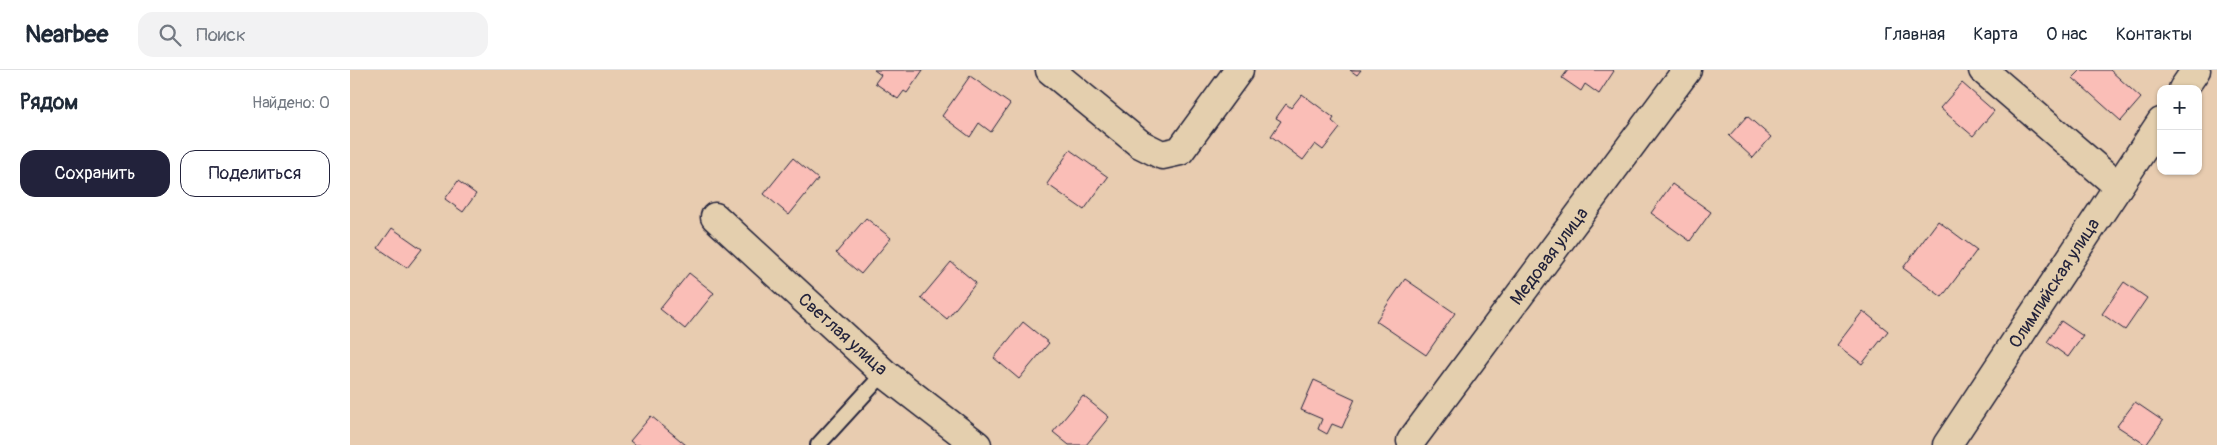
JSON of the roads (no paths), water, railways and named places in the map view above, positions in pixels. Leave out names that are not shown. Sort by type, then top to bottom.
[{"type":"street","points":[[1050,70],[1140,144],[1162,155],[1180,151],[1239,70]]},
{"type":"street","name":"Медовая улица","points":[[1411,441],[1687,70]]},
{"type":"street","points":[[1983,70],[2118,186]]},
{"type":"street","points":[[2186,85],[2196,70]]},
{"type":"street","name":"Олимпийская улица","points":[[1947,445],[2157,128]]},
{"type":"street","name":"Светлая улица","points":[[715,217],[884,373],[977,445]]},
{"type":"lane","points":[[818,445],[884,373]]}]
